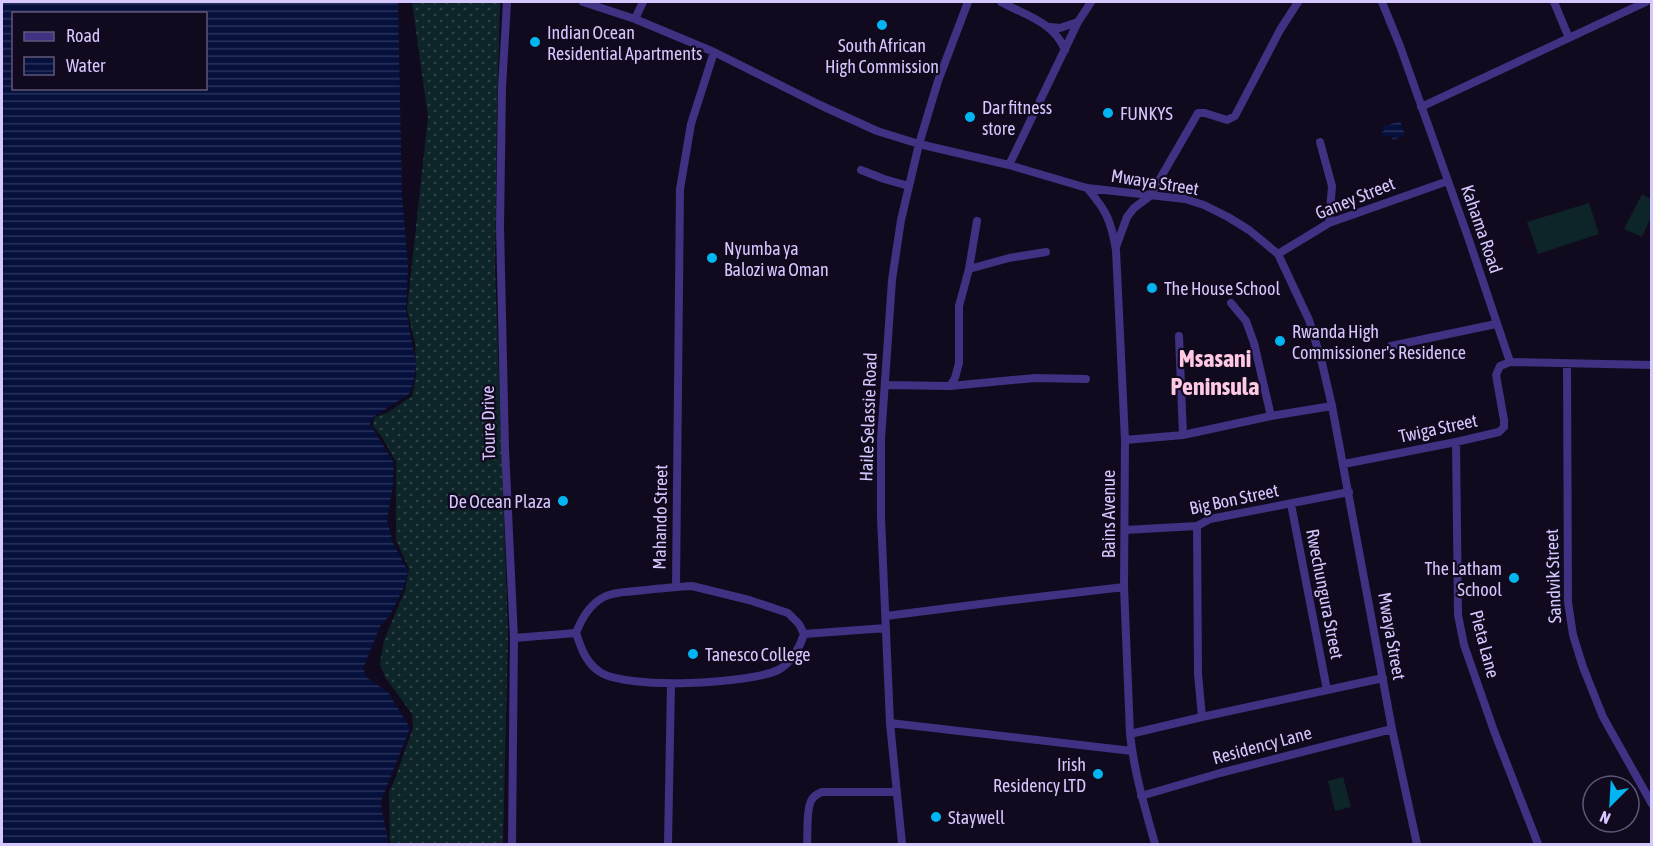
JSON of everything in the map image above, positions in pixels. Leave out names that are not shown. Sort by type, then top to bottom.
[{"type":"street","name":"Toure Drive","points":[[507,2],[502,88],[500,226],[505,449],[514,638],[512,844]]},
{"type":"street","name":"Mwaya Street","points":[[583,2],[635,19],[714,52],[877,131],[1087,188],[1185,199],[1204,205],[1250,230],[1278,254],[1309,320],[1322,363],[1344,464],[1392,729],[1417,844]]},
{"type":"street","points":[[635,19],[643,2]]},
{"type":"street","name":"Haile Selassie Road","points":[[902,844],[890,723],[881,518],[881,439],[892,280],[901,220],[919,144],[938,81],[968,2]]},
{"type":"street","points":[[1000,2],[1050,27],[1060,28],[1078,22]]},
{"type":"street","points":[[1009,165],[1078,22],[1091,2]]},
{"type":"street","points":[[1116,250],[1127,218],[1134,208],[1150,196],[1198,113],[1205,112],[1227,120],[1235,116],[1280,30],[1298,2]]},
{"type":"street","name":"Kahama Road","points":[[1382,2],[1400,46],[1510,362]]},
{"type":"street","points":[[1554,2],[1569,38]]},
{"type":"street","points":[[1421,107],[1646,2]]},
{"type":"street","points":[[1050,27],[1062,41],[1065,50]]},
{"type":"street","name":"Mahando Street","points":[[576,633],[585,615],[604,597],[617,593],[676,587],[680,189],[691,124],[714,52]]},
{"type":"street","points":[[1320,142],[1332,186],[1329,223]]},
{"type":"street","points":[[861,170],[909,186]]},
{"type":"street","name":"Ganey Street","points":[[1278,254],[1329,223],[1448,181]]},
{"type":"street","name":"Bains Avenue","points":[[1087,188],[1103,207],[1108,217],[1116,250],[1125,440],[1124,587],[1131,751],[1155,844]]},
{"type":"street","points":[[950,386],[959,363],[959,306],[969,269],[977,221]]},
{"type":"street","points":[[969,269],[1009,258],[1046,252]]},
{"type":"street","points":[[1231,303],[1246,321],[1254,343],[1271,416]]},
{"type":"street","points":[[1391,346],[1496,324]]},
{"type":"street","points":[[1179,336],[1183,435]]},
{"type":"street","points":[[1510,362],[1652,365]]},
{"type":"street","name":"Twiga Street","points":[[1344,464],[1499,432],[1504,427],[1504,420],[1496,375],[1500,366],[1510,362]]},
{"type":"street","name":"Sandvik Street","points":[[1567,365],[1568,602],[1573,635],[1603,717],[1652,804]]},
{"type":"street","points":[[885,385],[950,386],[1035,378],[1086,379]]},
{"type":"street","points":[[1125,440],[1183,435],[1271,416],[1332,406]]},
{"type":"street","name":"Pieta Lane","points":[[1456,442],[1458,615],[1464,645],[1538,844]]},
{"type":"street","name":"Big Bon Street","points":[[1125,530],[1197,526],[1209,519],[1349,492]]},
{"type":"street","name":"Rwechungura Street","points":[[1291,504],[1327,690]]},
{"type":"street","points":[[1197,526],[1197,674],[1202,717]]},
{"type":"street","points":[[514,638],[576,633],[581,650],[600,672],[613,678],[671,684],[724,680],[780,670],[793,657],[800,645],[804,634],[799,624],[788,613],[692,586],[676,587]]},
{"type":"street","points":[[886,616],[1124,587]]},
{"type":"street","points":[[804,634],[886,628]]},
{"type":"street","points":[[1130,734],[1383,678]]},
{"type":"street","points":[[668,844],[671,684]]},
{"type":"street","points":[[890,723],[1131,751]]},
{"type":"street","name":"Residency Lane","points":[[1141,796],[1220,773],[1392,729]]},
{"type":"street","points":[[807,844],[810,803],[818,793],[897,792]]},
{"type":"green space","points":[[412,2],[500,2],[495,268],[508,635],[503,844],[390,844],[389,792],[413,728],[412,714],[385,677],[380,664],[384,640],[405,591],[409,569],[396,540],[396,462],[373,426],[374,417],[387,413],[412,396],[416,376],[415,343],[407,310],[428,117]]},
{"type":"green space","points":[[1642,194],[1651,199],[1651,217],[1642,237],[1624,229]]},
{"type":"green space","points":[[1589,203],[1599,234],[1538,254],[1527,222]]},
{"type":"green space","points":[[1343,777],[1351,807],[1335,811],[1328,781]]},
{"type":"water","points":[[2,2],[398,2],[402,195],[408,266],[406,310],[416,365],[414,381],[409,394],[373,417],[370,424],[394,463],[393,486],[387,520],[393,543],[408,571],[403,589],[389,617],[381,624],[363,668],[367,678],[388,692],[410,728],[381,801],[388,844],[2,844]]},
{"type":"water","points":[[1400,121],[1405,135],[1393,140],[1391,135],[1383,137],[1382,127]]},
{"type":"place","name":"South African High Commission","points":[[882,25]]},
{"type":"place","name":"Indian Ocean Residential Apartments","points":[[535,42]]},
{"type":"place","name":"FUNKYS","points":[[1108,113]]},
{"type":"place","name":"Dar fitness store","points":[[970,117]]},
{"type":"place","name":"Nyumba ya Balozi wa Oman","points":[[712,258]]},
{"type":"place","name":"The House School","points":[[1152,288]]},
{"type":"place","name":"Rwanda High Commissioner's Residence","points":[[1280,341]]},
{"type":"place","name":"De Ocean Plaza","points":[[563,501]]},
{"type":"place","name":"The Latham School","points":[[1514,578]]},
{"type":"place","name":"Tanesco College","points":[[693,654]]},
{"type":"place","name":"Irish Residency LTD","points":[[1098,774]]},
{"type":"place","name":"Staywell","points":[[936,817]]},
{"type":"district","name":"Msasani Peninsula","points":[[1215,372]]}]
